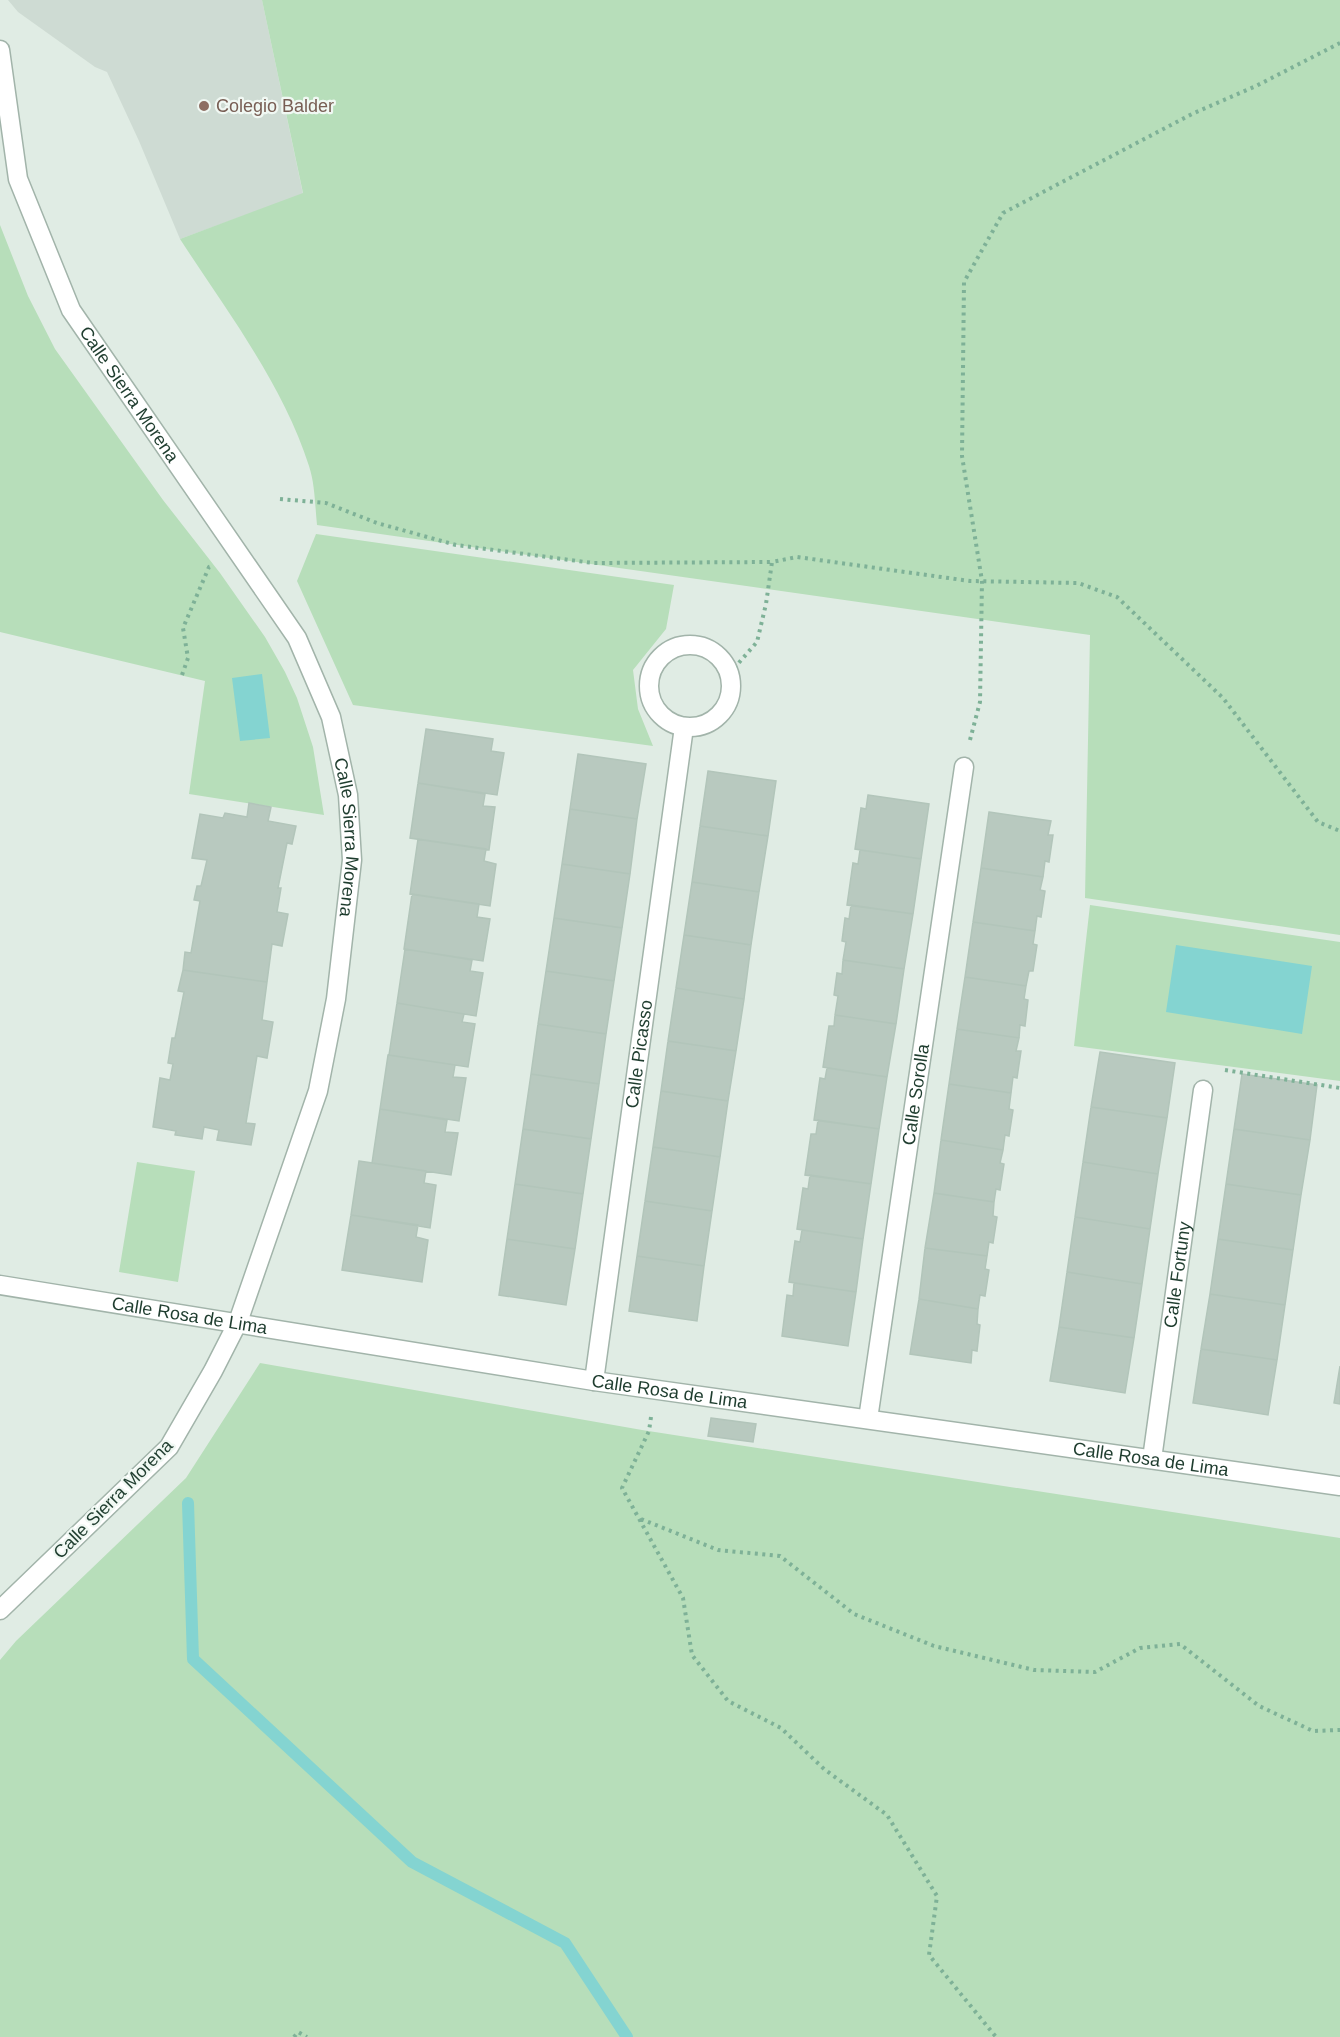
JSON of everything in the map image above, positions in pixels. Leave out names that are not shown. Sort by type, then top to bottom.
[{"type":"street","name":"Calle Sierra Morena","points":[[0,50],[18,179],[71,310],[297,638],[331,717],[348,795],[352,860],[336,999],[318,1091],[238,1322],[169,1447],[0,1610]]},
{"type":"street","points":[[682,645],[698,645],[712,651],[722,661],[729,674],[731,691],[726,706],[715,719],[700,726],[684,727],[668,722],[655,709],[648,693],[649,675],[657,660],[669,650],[682,645]]},
{"type":"street","name":"Calle Picasso","points":[[594,1381],[684,727]]},
{"type":"street","name":"Calle Sorolla","points":[[868,1419],[963,767]]},
{"type":"street","name":"Calle Fortuny","points":[[1152,1459],[1203,1090]]},
{"type":"street","name":"Calle Rosa de Lima","points":[[0,1285],[594,1381],[1340,1486]]},
{"type":"path","points":[[963,767],[980,702],[982,581],[962,456],[964,282],[1003,213],[1192,114],[1256,86],[1340,43]]},
{"type":"path","points":[[280,499],[326,503],[377,523],[456,545],[593,563],[772,562],[797,557],[982,581],[1078,583],[1117,597],[1223,698],[1318,822],[1340,831]]},
{"type":"path","points":[[182,675],[188,658],[183,628],[209,567],[239,552]]},
{"type":"path","points":[[729,674],[757,642],[766,604],[772,562]]},
{"type":"path","points":[[1203,1090],[1206,1067],[1340,1088]]},
{"type":"path","points":[[656,1389],[648,1431],[622,1488],[683,1598],[692,1655],[728,1701],[781,1728],[824,1769],[887,1815],[937,1896],[928,1955],[996,2037]]},
{"type":"path","points":[[640,1519],[718,1550],[780,1556],[854,1614],[934,1646],[1034,1670],[1095,1672],[1140,1648],[1180,1644],[1259,1706],[1313,1731],[1340,1730]]},
{"type":"path","points":[[294,2037],[298,2032],[307,2037]]},
{"type":"shaded area","name":"Colegio Balder","points":[[8,0],[262,0],[303,194],[180,239],[107,72],[95,67],[18,12]]},
{"type":"green space","points":[[262,0],[1340,0],[1340,935],[1085,898],[1090,635],[317,525],[311,473],[284,406],[252,348],[180,239],[303,193]]},
{"type":"green space","points":[[0,225],[28,296],[55,349],[163,500],[220,573],[265,637],[285,672],[297,698],[313,747],[324,815],[189,794],[205,681],[0,632]]},
{"type":"green space","points":[[316,534],[674,585],[666,629],[633,670],[638,709],[653,746],[353,705],[297,581]]},
{"type":"green space","points":[[1090,905],[1340,942],[1340,1081],[1074,1046]]},
{"type":"green space","points":[[137,1162],[195,1171],[178,1282],[119,1272]]},
{"type":"green space","points":[[260,1363],[642,1430],[1340,1538],[1340,2037],[0,2037],[0,1660],[16,1641],[186,1478]]},
{"type":"water","points":[[262,674],[270,738],[240,741],[232,678]]},
{"type":"water","points":[[1176,945],[1312,966],[1302,1034],[1166,1012]]},
{"type":"building","points":[[426,729],[493,739],[491,751],[504,753],[497,795],[418,783]]},
{"type":"building","points":[[578,754],[646,764],[637,819],[570,809]]},
{"type":"building","points":[[708,771],[776,781],[768,836],[700,826]]},
{"type":"building","points":[[418,783],[485,794],[483,806],[495,807],[489,850],[410,838]]},
{"type":"building","points":[[868,795],[929,804],[921,859],[855,849],[861,808],[866,809]]},
{"type":"building","points":[[249,803],[271,807],[268,821],[296,826],[292,844],[287,843],[278,888],[281,888],[277,912],[288,914],[282,946],[272,944],[267,982],[183,970],[185,952],[191,953],[200,901],[194,900],[197,886],[201,886],[207,860],[192,858],[200,814],[223,818],[225,813],[247,817]]},
{"type":"building","points":[[570,809],[637,819],[630,874],[562,864]]},
{"type":"building","points":[[989,812],[1051,821],[1048,835],[1053,835],[1049,862],[1045,861],[1043,877],[981,868]]},
{"type":"building","points":[[700,826],[768,836],[759,892],[692,882]]},
{"type":"building","points":[[418,839],[486,849],[484,861],[496,864],[490,906],[410,894]]},
{"type":"building","points":[[860,850],[921,859],[913,914],[847,905],[853,863],[858,864]]},
{"type":"building","points":[[562,864],[630,874],[622,928],[554,918]]},
{"type":"building","points":[[981,868],[1043,877],[1040,890],[1045,891],[1041,917],[1037,916],[1035,931],[973,922]]},
{"type":"building","points":[[692,882],[759,892],[751,945],[684,935]]},
{"type":"building","points":[[412,894],[479,904],[477,917],[490,919],[483,961],[404,949]]},
{"type":"building","points":[[851,905],[913,914],[904,969],[843,960],[846,942],[842,941],[845,918],[849,919]]},
{"type":"building","points":[[554,918],[622,928],[614,981],[546,971]]},
{"type":"building","points":[[973,922],[1035,931],[1033,944],[1037,945],[1033,971],[1029,971],[1026,986],[965,977]]},
{"type":"building","points":[[684,935],[751,945],[744,999],[676,988]]},
{"type":"building","points":[[405,949],[472,960],[470,971],[483,973],[476,1016],[397,1003]]},
{"type":"building","points":[[843,960],[904,969],[896,1024],[835,1015],[838,996],[834,995],[837,973],[842,974]]},
{"type":"building","points":[[183,970],[267,982],[262,1020],[273,1022],[267,1058],[257,1056],[246,1123],[255,1124],[251,1145],[217,1140],[219,1130],[204,1127],[202,1139],[175,1135],[176,1131],[153,1127],[160,1078],[170,1080],[173,1064],[168,1063],[184,992],[178,991]]},
{"type":"building","points":[[546,971],[614,981],[606,1034],[538,1024]]},
{"type":"building","points":[[965,977],[1026,986],[1024,999],[1028,1000],[1025,1026],[1020,1025],[1019,1038],[957,1029]]},
{"type":"building","points":[[676,988],[744,999],[736,1051],[668,1041]]},
{"type":"building","points":[[397,1003],[464,1014],[462,1022],[475,1024],[468,1067],[389,1055]]},
{"type":"building","points":[[835,1015],[896,1024],[887,1077],[823,1067],[829,1026],[834,1026]]},
{"type":"building","points":[[538,1024],[606,1034],[599,1084],[531,1074]]},
{"type":"building","points":[[957,1029],[1019,1038],[1016,1051],[1021,1051],[1017,1078],[1013,1077],[1011,1093],[949,1084]]},
{"type":"building","points":[[668,1041],[736,1051],[728,1101],[661,1091]]},
{"type":"building","points":[[1100,1052],[1175,1063],[1167,1118],[1091,1107]]},
{"type":"building","points":[[388,1055],[455,1065],[453,1077],[466,1078],[459,1121],[380,1109]]},
{"type":"building","points":[[827,1068],[887,1077],[879,1129],[814,1120],[820,1078],[825,1079]]},
{"type":"building","points":[[531,1074],[599,1084],[591,1139],[523,1129]]},
{"type":"building","points":[[1242,1074],[1317,1085],[1310,1140],[1234,1129]]},
{"type":"building","points":[[949,1084],[1011,1093],[1009,1109],[1013,1110],[1009,1136],[1005,1135],[1003,1150],[941,1140]]},
{"type":"building","points":[[661,1091],[728,1101],[720,1157],[653,1147]]},
{"type":"building","points":[[1091,1107],[1167,1118],[1158,1174],[1083,1162]]},
{"type":"building","points":[[380,1109],[447,1120],[445,1132],[458,1133],[451,1175],[372,1163]]},
{"type":"building","points":[[818,1120],[879,1129],[871,1184],[805,1175],[811,1134],[816,1134]]},
{"type":"building","points":[[523,1129],[591,1139],[583,1194],[515,1184]]},
{"type":"building","points":[[1234,1129],[1310,1140],[1301,1195],[1226,1184]]},
{"type":"building","points":[[941,1140],[1003,1150],[1000,1163],[1004,1164],[1000,1190],[996,1189],[994,1202],[934,1193]]},
{"type":"building","points":[[653,1147],[720,1157],[712,1211],[645,1201]]},
{"type":"building","points":[[359,1161],[426,1171],[424,1183],[436,1185],[430,1228],[351,1215]]},
{"type":"building","points":[[1083,1162],[1158,1174],[1150,1229],[1075,1217]]},
{"type":"building","points":[[810,1175],[871,1184],[863,1239],[797,1229],[803,1188],[808,1189]]},
{"type":"building","points":[[515,1184],[583,1194],[575,1249],[507,1239]]},
{"type":"building","points":[[1226,1184],[1301,1195],[1293,1250],[1218,1239]]},
{"type":"building","points":[[934,1193],[994,1202],[993,1216],[997,1217],[993,1243],[989,1242],[987,1256],[925,1248]]},
{"type":"building","points":[[645,1201],[712,1211],[704,1266],[637,1256]]},
{"type":"building","points":[[351,1215],[418,1225],[416,1237],[428,1240],[422,1282],[342,1270]]},
{"type":"building","points":[[1075,1217],[1150,1229],[1142,1284],[1067,1272]]},
{"type":"building","points":[[802,1230],[863,1239],[856,1292],[789,1282],[795,1241],[800,1242]]},
{"type":"building","points":[[507,1239],[575,1249],[566,1305],[499,1295]]},
{"type":"building","points":[[1218,1239],[1293,1250],[1285,1305],[1210,1294]]},
{"type":"building","points":[[925,1248],[987,1256],[985,1269],[989,1270],[985,1296],[980,1295],[978,1309],[919,1299]]},
{"type":"building","points":[[637,1256],[704,1266],[697,1321],[629,1311]]},
{"type":"building","points":[[1067,1272],[1142,1284],[1134,1338],[1059,1327]]},
{"type":"building","points":[[794,1283],[856,1292],[848,1346],[782,1336],[787,1295],[793,1296]]},
{"type":"building","points":[[1210,1294],[1285,1305],[1277,1360],[1201,1349]]},
{"type":"building","points":[[919,1299],[978,1309],[977,1324],[980,1325],[977,1351],[972,1350],[971,1363],[910,1354]]},
{"type":"building","points":[[1059,1327],[1134,1338],[1125,1393],[1050,1381]]},
{"type":"building","points":[[1201,1349],[1277,1360],[1268,1415],[1193,1403]]},
{"type":"building","points":[[1340,1366],[1340,1404],[1334,1403]]},
{"type":"building","points":[[711,1418],[756,1424],[753,1442],[708,1436]]},
{"type":"waterway","points":[[188,1503],[193,1659],[412,1862],[565,1943],[627,2037]]},
{"type":"place","name":"Colegio Balder","points":[[204,106]]}]
